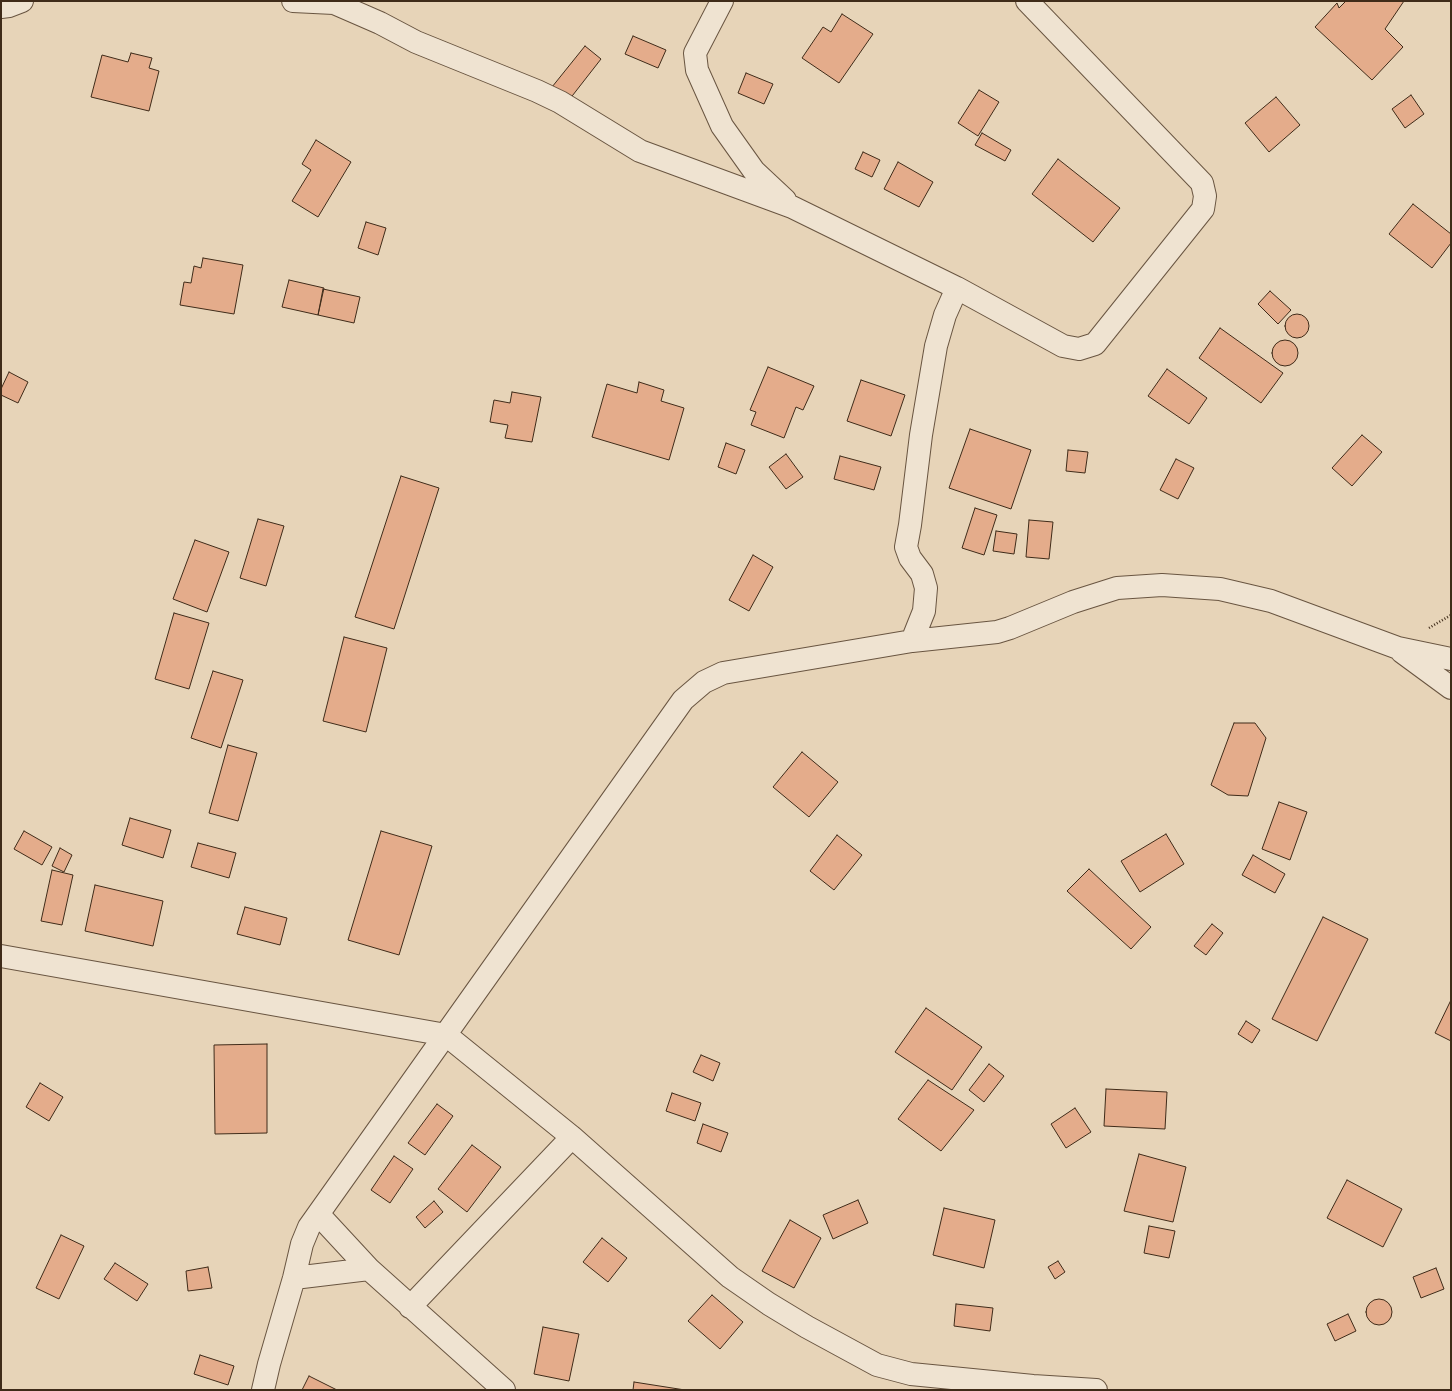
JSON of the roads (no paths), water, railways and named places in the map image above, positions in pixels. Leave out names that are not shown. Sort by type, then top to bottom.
[{"type":"street","points":[[1,7],[9,6],[22,1]]},
{"type":"street","points":[[293,1],[337,2],[416,42],[554,99],[640,151],[792,206],[957,288],[1063,346],[1079,349],[1095,344],[1203,209],[1205,196],[1202,183],[1030,2]]},
{"type":"street","points":[[722,1],[695,53],[697,70],[722,126],[754,171],[792,206]]},
{"type":"street","points":[[912,641],[924,611],[926,588],[922,574],[910,558],[906,547],[921,435],[936,346],[945,315],[957,288]]},
{"type":"street","points":[[263,1390],[302,1244],[309,1227],[683,700],[704,682],[723,673],[912,641],[997,632],[1073,602],[1117,588],[1162,585],[1220,589],[1271,601],[1398,648],[1451,659]]},
{"type":"street","points":[[1398,648],[1451,688]]},
{"type":"street","points":[[1,956],[446,1035],[572,1137],[730,1277],[769,1304],[878,1365],[911,1374],[1033,1386],[1096,1390]]},
{"type":"street","points":[[410,1307],[572,1137]]},
{"type":"street","points":[[319,1214],[369,1269],[504,1390]]},
{"type":"street","points":[[294,1278],[369,1269]]}]
